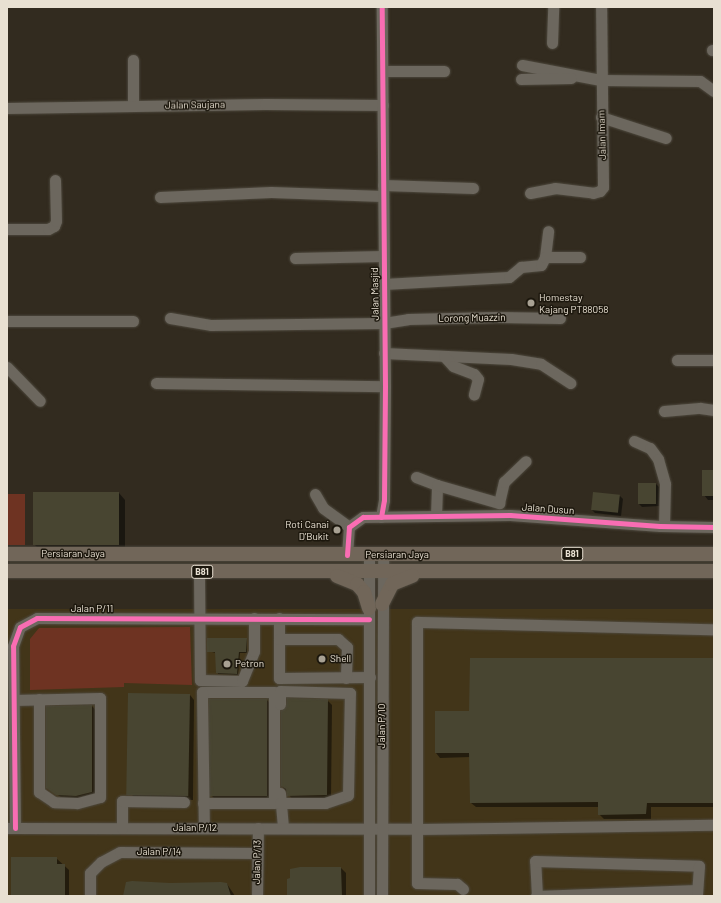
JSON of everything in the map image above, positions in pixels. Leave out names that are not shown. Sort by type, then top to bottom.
[{"type":"main road","name":"Persiaran Jaya","points":[[7,554],[714,554]]},
{"type":"main road","name":"Persiaran Jaya","points":[[7,571],[714,571]]},
{"type":"main road","points":[[322,572],[349,579],[357,584],[364,592],[374,610],[392,584],[423,572]]},
{"type":"street","name":"Jalan Masjid","points":[[381,517],[384,500],[385,386],[382,7]]},
{"type":"street","points":[[552,43],[553,7]]},
{"type":"street","name":"Jalan Imam","points":[[530,193],[555,188],[586,192],[600,191],[604,177],[601,117],[601,7]]},
{"type":"street","points":[[133,60],[133,106]]},
{"type":"street","points":[[522,65],[601,80],[700,81],[714,91]]},
{"type":"street","points":[[383,71],[444,71]]},
{"type":"street","points":[[521,79],[557,80],[579,77]]},
{"type":"street","name":"Jalan Saujana","points":[[7,108],[383,105]]},
{"type":"street","points":[[601,117],[666,138]]},
{"type":"street","points":[[7,229],[48,229],[54,226],[56,221],[55,180]]},
{"type":"street","points":[[160,197],[264,192],[473,188]]},
{"type":"street","points":[[384,284],[509,277],[521,267],[541,265],[545,257],[548,231]]},
{"type":"street","points":[[295,258],[383,256]]},
{"type":"street","points":[[545,257],[580,257]]},
{"type":"street","name":"Lorong Muazzin","points":[[170,318],[211,325],[384,323],[408,319],[560,318]]},
{"type":"street","points":[[7,322],[133,321]]},
{"type":"street","points":[[384,353],[511,359],[541,364],[570,383]]},
{"type":"street","points":[[444,356],[453,366],[474,374],[478,384],[474,394]]},
{"type":"street","points":[[677,360],[714,360]]},
{"type":"street","points":[[7,367],[40,401]]},
{"type":"street","points":[[156,383],[385,386]]},
{"type":"street","points":[[664,411],[700,408],[714,410]]},
{"type":"street","points":[[634,441],[650,448],[658,459],[665,484],[664,526]]},
{"type":"street","points":[[416,477],[498,503],[504,482],[526,461]]},
{"type":"street","points":[[436,516],[437,484]]},
{"type":"street","points":[[315,494],[323,508],[349,526]]},
{"type":"street","name":"Jalan Dusun","points":[[381,517],[510,515],[664,526],[714,527]]},
{"type":"street","points":[[349,526],[363,517],[381,517]]},
{"type":"street","points":[[347,555],[349,526]]},
{"type":"street","name":"Jalan P/10","points":[[369,555],[376,572]]},
{"type":"street","name":"Jalan P/10","points":[[369,896],[370,677],[376,572],[383,555]]},
{"type":"street","points":[[199,572],[200,680],[242,681],[254,651],[254,618]]},
{"type":"street","name":"Jalan P/10","points":[[374,610],[382,828],[382,896]]},
{"type":"street","name":"Jalan P/11","points":[[11,828],[11,695],[13,646],[20,627],[37,618],[279,618],[374,610]]},
{"type":"street","points":[[279,618],[279,678],[370,677]]},
{"type":"street","points":[[463,889],[457,884],[417,883],[417,622],[714,629]]},
{"type":"street","points":[[279,639],[338,640],[347,647],[346,678]]},
{"type":"street","points":[[280,803],[325,803],[348,795],[350,693],[280,691],[280,803],[283,828]]},
{"type":"street","points":[[204,804],[274,803],[274,692],[202,692],[204,828]]},
{"type":"street","points":[[11,695],[39,699],[100,698],[100,797],[77,803],[54,802],[39,792],[39,699]]},
{"type":"street","points":[[122,828],[122,801],[184,802]]},
{"type":"street","name":"Jalan P/12","points":[[11,828],[418,829],[714,824]]},
{"type":"street","name":"Jalan P/13","points":[[257,896],[258,828]]},
{"type":"street","name":"Jalan P/14","points":[[90,896],[90,873],[101,862],[120,852],[257,853]]},
{"type":"street","points":[[535,861],[699,866],[697,893],[536,896],[535,861]]},
{"type":"shaded area","points":[[7,494],[25,494],[25,545],[7,545]]},
{"type":"shaded area","points":[[7,609],[714,609],[714,896],[7,896]]},
{"type":"shaded area","points":[[190,627],[192,685],[124,683],[124,687],[30,690],[30,639],[39,628]]},
{"type":"building","points":[[702,470],[714,470],[714,496],[702,496]]},
{"type":"building","points":[[638,483],[656,483],[656,504],[638,504]]},
{"type":"building","points":[[33,492],[119,492],[119,545],[33,545]]},
{"type":"building","points":[[593,492],[620,495],[618,513],[591,510]]},
{"type":"building","name":"Petron","points":[[207,638],[247,638],[246,652],[239,652],[237,674],[216,673],[215,652],[207,652]]},
{"type":"building","points":[[470,658],[714,658],[714,803],[647,803],[646,814],[598,815],[598,802],[470,803],[469,753],[435,753],[435,711],[469,711]]},
{"type":"building","points":[[128,693],[190,694],[188,796],[126,795]]},
{"type":"building","points":[[287,698],[328,699],[327,795],[287,796],[286,789],[281,786],[281,711],[286,707]]},
{"type":"building","points":[[209,699],[267,699],[267,796],[209,796]]},
{"type":"building","points":[[92,705],[92,792],[76,796],[56,795],[46,788],[46,706]]},
{"type":"building","points":[[11,857],[57,857],[57,864],[65,864],[65,896],[11,896]]},
{"type":"building","points":[[300,867],[341,867],[342,896],[287,896],[287,879],[290,878],[290,869]]},
{"type":"building","points":[[126,882],[170,883],[221,882],[227,883],[231,896],[123,896]]},
{"type":"cycle path","points":[[381,517],[384,500],[385,386],[382,7]]},
{"type":"cycle path","points":[[347,555],[349,527],[363,517],[510,515],[660,526],[714,527]]},
{"type":"cycle path","points":[[15,828],[13,646],[20,627],[37,618],[369,619]]},
{"type":"place","name":"Homestay Kajang PT88058","points":[[531,303]]},
{"type":"place","name":"Roti Canai D'Bukit","points":[[337,530]]},
{"type":"place","name":"Shell","points":[[322,659]]},
{"type":"place","name":"Petron","points":[[227,664]]}]
